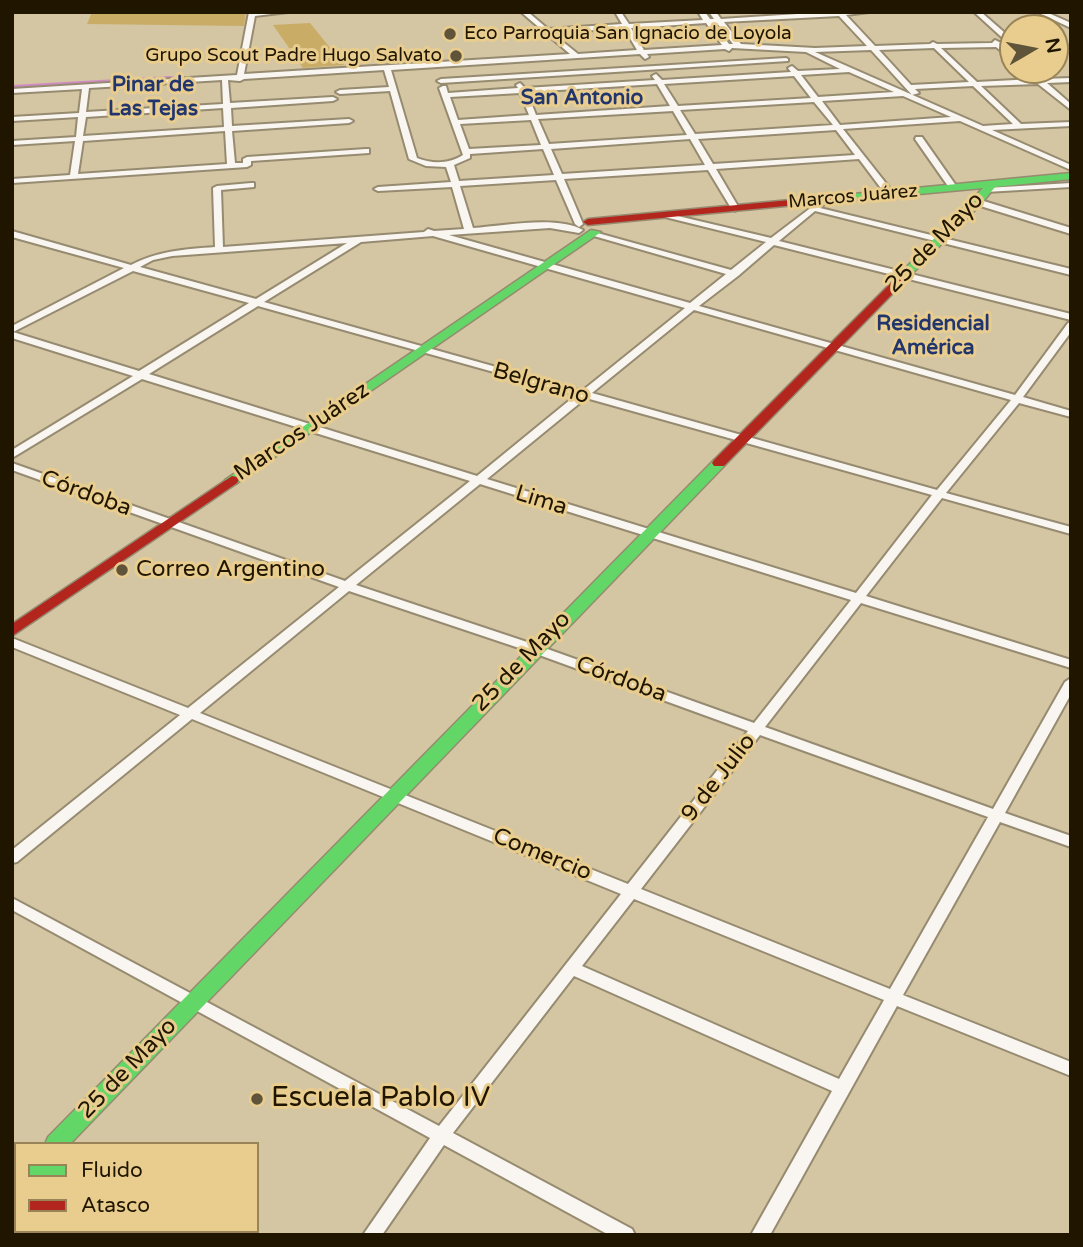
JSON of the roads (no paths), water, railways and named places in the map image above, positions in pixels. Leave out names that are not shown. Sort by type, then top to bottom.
[{"type":"street","points":[[241,78],[252,13],[285,12]]},
{"type":"street","points":[[524,12],[576,57]]},
{"type":"street","points":[[618,12],[736,208]]},
{"type":"street","points":[[544,30],[801,12]]},
{"type":"street","points":[[710,17],[866,12]]},
{"type":"street","points":[[977,12],[999,31]]},
{"type":"street","points":[[1041,12],[1071,26]]},
{"type":"street","points":[[835,13],[861,47]]},
{"type":"street","points":[[835,13],[906,90],[924,103],[1071,168]]},
{"type":"street","points":[[710,17],[739,47]]},
{"type":"street","points":[[710,17],[729,48]]},
{"type":"street","points":[[12,93],[739,47],[870,48],[996,43],[999,46]]},
{"type":"street","points":[[934,45],[1020,127]]},
{"type":"street","points":[[775,46],[889,194]]},
{"type":"street","points":[[799,48],[870,48]]},
{"type":"street","points":[[799,48],[906,90]]},
{"type":"street","points":[[436,66],[576,57]]},
{"type":"street","points":[[441,81],[786,60]]},
{"type":"street","points":[[511,62],[558,177],[588,229]]},
{"type":"street","points":[[387,69],[413,159],[421,163],[449,163],[463,160],[466,154],[436,66]]},
{"type":"street","points":[[446,95],[851,70]]},
{"type":"street","points":[[86,88],[241,78]]},
{"type":"street","points":[[225,81],[232,162]]},
{"type":"street","points":[[455,122],[816,99],[999,83]]},
{"type":"street","points":[[1043,84],[1071,108]]},
{"type":"street","points":[[74,177],[86,88]]},
{"type":"street","points":[[340,92],[393,89]]},
{"type":"street","points":[[12,119],[333,99]]},
{"type":"street","points":[[466,154],[962,119]]},
{"type":"street","points":[[12,143],[349,121]]},
{"type":"street","points":[[982,128],[1071,124]]},
{"type":"street","points":[[919,139],[953,187]]},
{"type":"street","points":[[12,181],[366,151]]},
{"type":"street","points":[[378,189],[860,157]]},
{"type":"street","points":[[449,163],[469,230]]},
{"type":"street","name":"Marcos Juárez","points":[[12,631],[546,265],[588,229],[635,218],[736,208],[820,204],[953,187],[985,192],[1071,176]]},
{"type":"street","points":[[219,248],[217,188],[251,185]]},
{"type":"street","points":[[985,192],[1071,186]]},
{"type":"street","points":[[985,192],[1071,230]]},
{"type":"street","name":"25 de Mayo","points":[[57,1142],[535,649],[985,192]]},
{"type":"street","points":[[12,859],[475,480],[694,308],[820,204],[939,240],[1071,272]]},
{"type":"street","points":[[668,215],[1071,317]]},
{"type":"street","points":[[12,330],[158,255],[219,248],[550,225],[588,229],[735,274]]},
{"type":"street","points":[[428,232],[1071,414]]},
{"type":"street","name":"Belgrano","points":[[12,234],[1071,531]]},
{"type":"street","points":[[12,455],[362,237]]},
{"type":"street","name":"9 de Julio","points":[[372,1235],[442,1135],[939,494],[1017,400],[1071,325]]},
{"type":"street","name":"Lima","points":[[12,335],[857,600],[1071,664]]},
{"type":"street","name":"Córdoba","points":[[12,466],[346,586],[535,649],[1071,842]]},
{"type":"street","name":"Comercio","points":[[12,642],[1071,1069]]},
{"type":"street","points":[[760,1235],[1071,682]]},
{"type":"street","points":[[12,903],[192,1003],[626,1235]]},
{"type":"street","points":[[572,968],[842,1088]]},
{"type":"place","name":"Eco Parroquia San Ignacio de Loyola","points":[[450,34]]},
{"type":"place","name":"Grupo Scout Padre Hugo Salvato","points":[[456,56]]},
{"type":"place","name":"Correo Argentino","points":[[122,570]]},
{"type":"place","name":"Escuela Pablo IV","points":[[257,1099]]},
{"type":"district","name":"Pinar de Las Tejas","points":[[153,97]]},
{"type":"district","name":"San Antonio","points":[[582,98]]},
{"type":"district","name":"Residencial América","points":[[933,336]]}]
